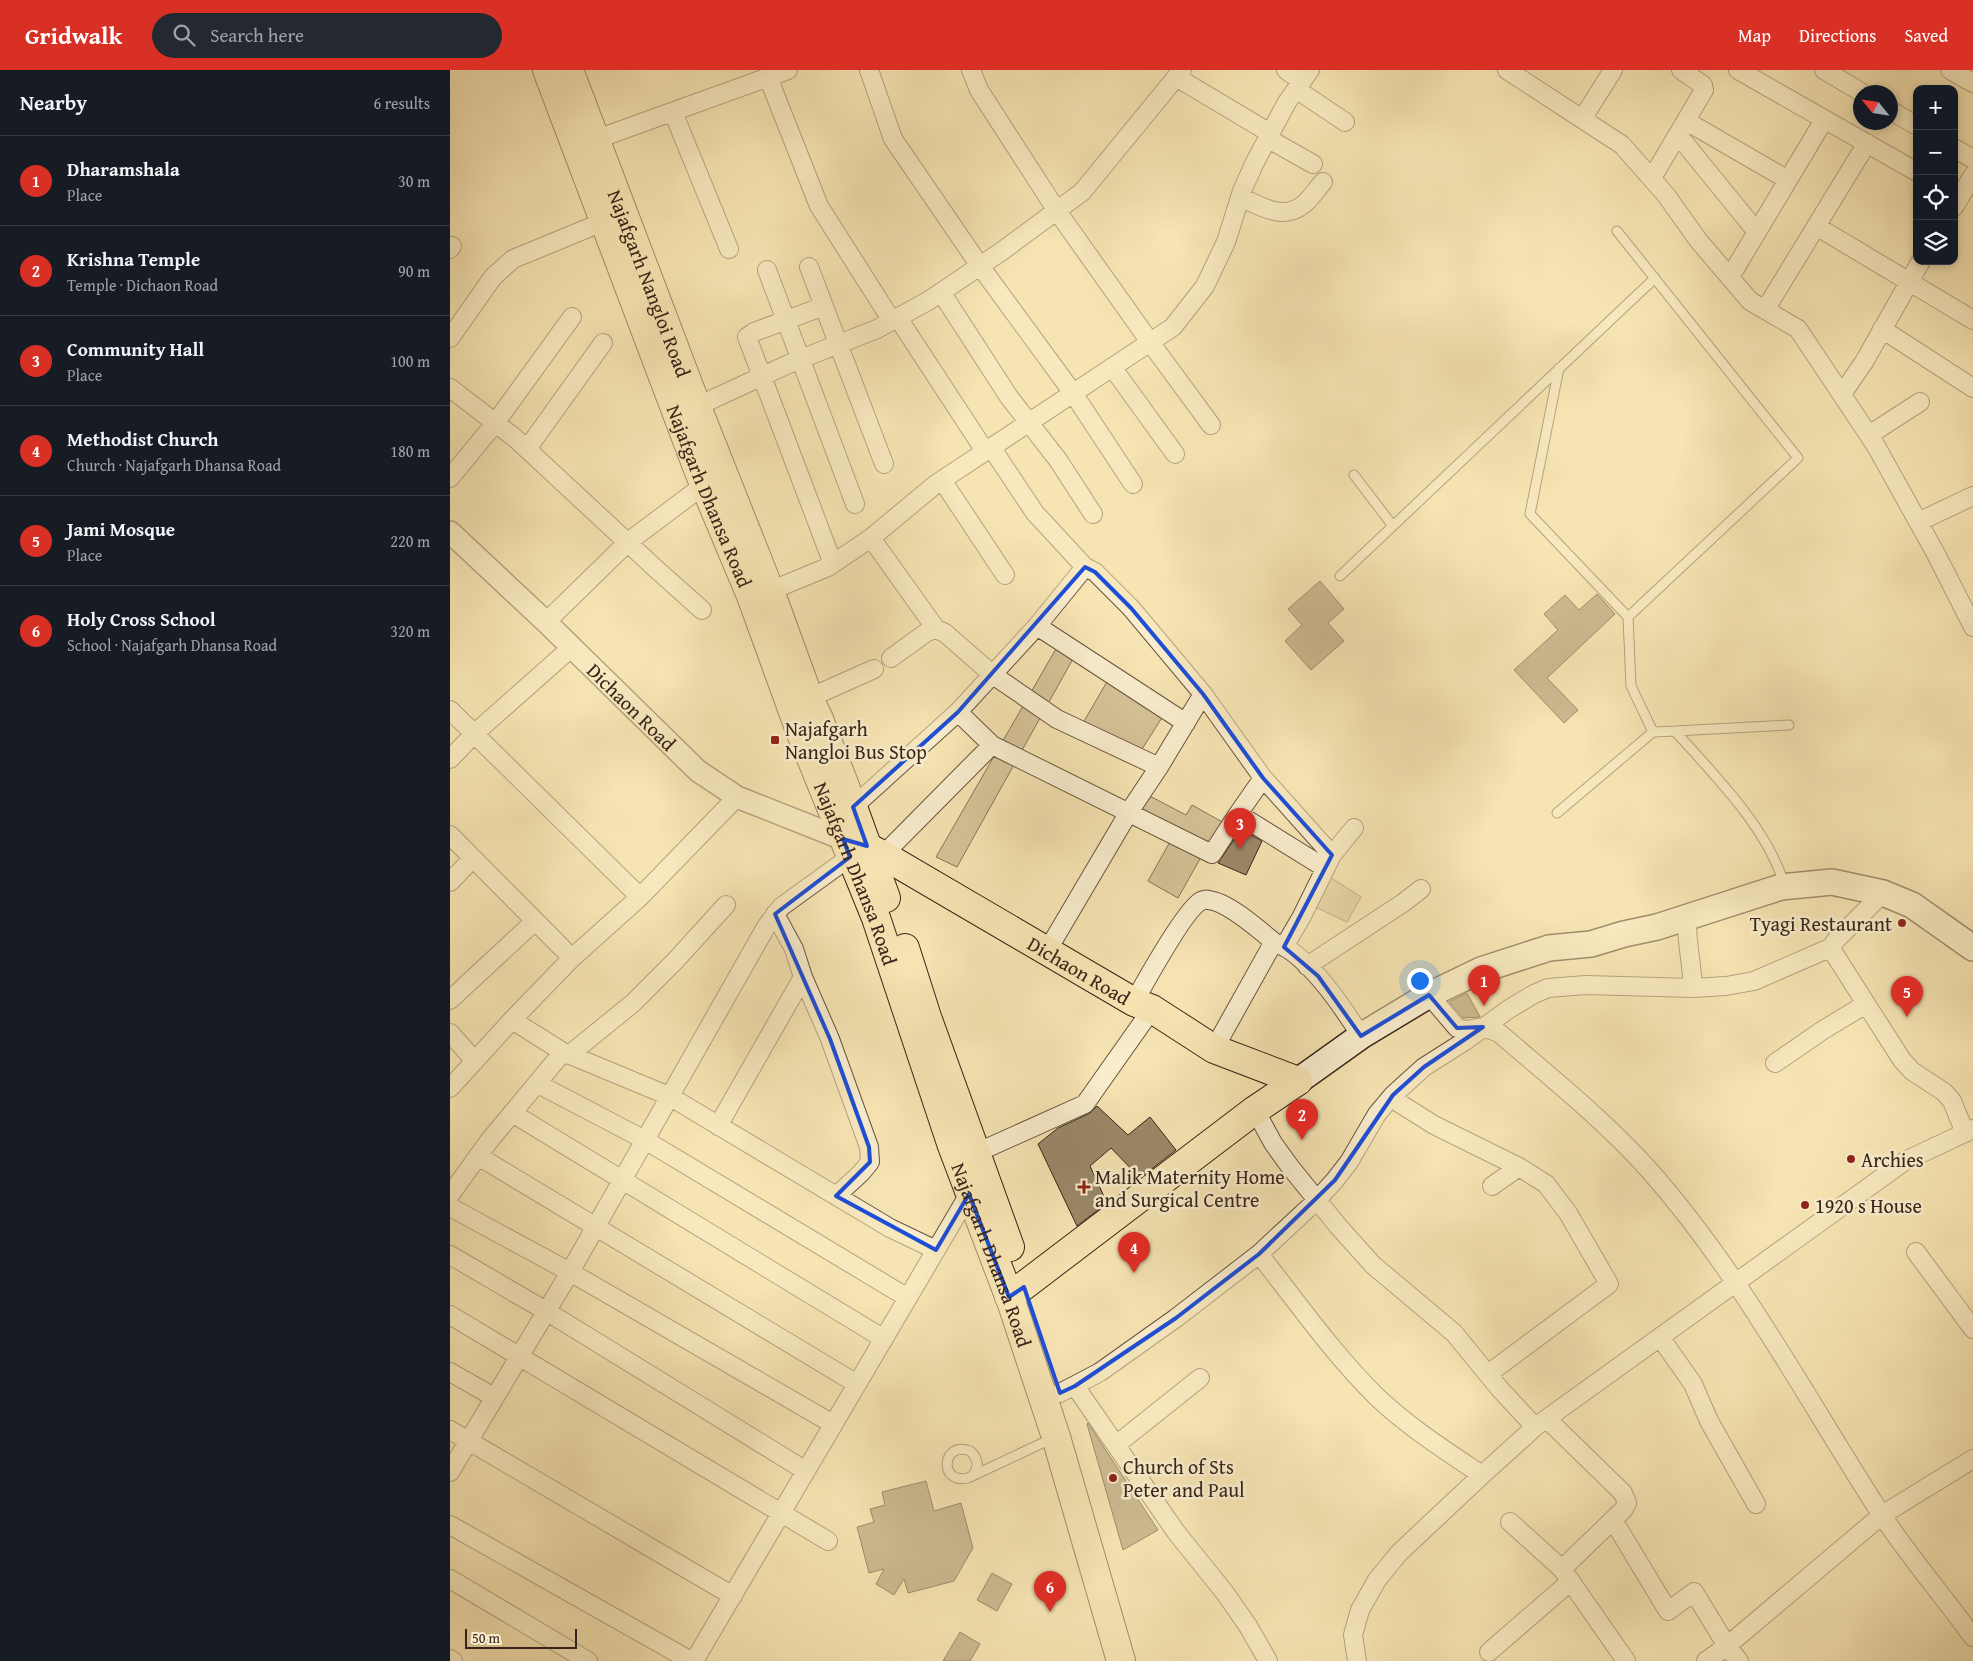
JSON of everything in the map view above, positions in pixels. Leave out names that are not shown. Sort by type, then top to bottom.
[{"type":"main road","name":"Najafgarh Dhansa Road","points":[[547,70],[585,144],[603,222],[687,411],[704,485],[750,596],[800,731],[861,849],[876,918],[969,1194],[1017,1292],[1056,1437],[1122,1661]]},
{"type":"main road","name":"Najafgarh Nangloi Road","points":[[569,70],[585,144],[687,411],[770,591],[853,807],[861,849]]},
{"type":"main road","name":"Dichaon Road","points":[[861,849],[1047,951],[1214,1049],[1298,1080]]},
{"type":"main road","points":[[861,849],[918,986],[927,1017],[976,1153],[1017,1292],[1068,1389],[1098,1513],[1140,1661]]},
{"type":"main road","points":[[1017,1292],[1255,1110],[1361,1036],[1429,994],[1481,970],[1549,948],[1591,944],[1624,934],[1657,928],[1785,887],[1832,882],[1882,892],[1912,905],[1973,948]]},
{"type":"street","points":[[585,144],[788,70]]},
{"type":"street","points":[[869,70],[893,139],[980,266],[1073,393],[1133,484]]},
{"type":"street","points":[[971,70],[979,90],[1057,211],[1211,425]]},
{"type":"street","points":[[1286,70],[1303,80],[1345,122]]},
{"type":"street","points":[[1507,70],[1622,145],[1652,178],[1698,240],[1750,301],[1798,329],[1869,435],[1971,618]]},
{"type":"street","points":[[1583,118],[1613,70]]},
{"type":"street","points":[[1652,178],[1704,90],[1704,86],[1681,70]]},
{"type":"street","points":[[1738,70],[1913,170]]},
{"type":"street","points":[[1824,70],[1853,87]]},
{"type":"street","points":[[1950,70],[1973,84]]},
{"type":"street","points":[[687,411],[799,359],[877,329],[941,292],[980,266],[1082,192],[1179,74],[1313,164]]},
{"type":"street","points":[[768,77],[818,206],[895,319],[988,449],[1035,513],[1085,567],[1095,572],[1130,608],[1203,694],[1263,778],[1329,861]]},
{"type":"street","points":[[770,591],[833,564],[871,538],[942,480],[1173,327],[1205,286],[1226,242],[1240,197],[1254,164],[1303,80]]},
{"type":"street","points":[[673,112],[730,249]]},
{"type":"street","points":[[1898,115],[1913,124]]},
{"type":"street","points":[[1730,277],[1824,120]]},
{"type":"street","points":[[1682,128],[1788,180]]},
{"type":"street","points":[[1682,128],[1757,232]]},
{"type":"street","points":[[1765,310],[1867,143]]},
{"type":"street","points":[[1958,150],[1973,159]]},
{"type":"street","points":[[1960,201],[1973,175]]},
{"type":"street","points":[[1240,197],[1269,210],[1280,212],[1292,211],[1304,204],[1323,182]]},
{"type":"street","points":[[450,338],[493,277],[513,259],[603,222]]},
{"type":"street","points":[[1816,226],[1973,320]]},
{"type":"street","points":[[1842,394],[1864,362],[1918,265]]},
{"type":"street","points":[[809,267],[884,464]]},
{"type":"street","points":[[767,270],[855,504]]},
{"type":"street","points":[[941,292],[1009,397],[1058,460],[1093,514]]},
{"type":"street","points":[[824,306],[754,332],[747,337],[833,564]]},
{"type":"street","points":[[450,478],[496,422],[572,317]]},
{"type":"street","points":[[1882,329],[1973,388]]},
{"type":"street","points":[[527,449],[603,344]]},
{"type":"street","points":[[1112,367],[1175,454]]},
{"type":"street","points":[[450,388],[496,422],[527,449],[702,610]]},
{"type":"street","points":[[1869,435],[1920,402]]},
{"type":"street","points":[[942,480],[1005,575]]},
{"type":"street","points":[[546,622],[628,542],[704,485]]},
{"type":"street","points":[[1918,522],[1973,496]]},
{"type":"street","name":"Dichaon Road","points":[[452,536],[546,622],[688,762],[710,780],[737,797],[861,849]]},
{"type":"street","points":[[871,538],[936,629],[945,633],[993,675],[1057,719],[1159,767]]},
{"type":"street","points":[[853,807],[958,712],[1037,626],[1085,567]]},
{"type":"street","points":[[1037,626],[1186,723]]},
{"type":"street","points":[[891,658],[927,632],[936,629]]},
{"type":"street","points":[[450,759],[475,734],[572,648]]},
{"type":"street","points":[[814,708],[874,669]]},
{"type":"street","points":[[1047,951],[1129,812],[1159,767],[1203,694]]},
{"type":"street","points":[[450,710],[640,897]]},
{"type":"street","points":[[958,712],[992,745],[1212,854],[1263,778]]},
{"type":"street","points":[[450,1472],[470,1442],[518,1356],[570,1272],[669,1096],[775,914],[781,907],[861,849],[992,745]]},
{"type":"street","points":[[450,1088],[572,958],[640,897],[737,797]]},
{"type":"street","points":[[1238,814],[1329,861]]},
{"type":"street","points":[[1214,1049],[1272,946],[1280,945],[1302,916],[1329,861],[1354,828]]},
{"type":"street","points":[[450,835],[572,958]]},
{"type":"street","points":[[450,882],[473,858]]},
{"type":"street","points":[[1307,966],[1403,903],[1421,889]]},
{"type":"street","points":[[1268,1661],[1248,1626],[1225,1593],[1176,1532],[1116,1445],[1068,1389],[1100,1372],[1259,1254],[1316,1201],[1349,1162],[1377,1114],[1390,1098],[1424,1067],[1509,1009],[1548,988],[1586,985],[1693,988],[1726,986],[1754,981],[1832,947],[1835,941],[1882,892]]},
{"type":"street","points":[[976,1153],[1085,1104],[1143,1006],[1152,971],[1184,921],[1200,901],[1214,900],[1236,913],[1307,966],[1318,976],[1361,1036]]},
{"type":"street","points":[[450,1195],[512,1113],[566,1054],[633,1002],[675,961],[726,905]]},
{"type":"street","points":[[775,914],[794,949],[803,977],[830,1039],[869,1147],[870,1162],[862,1173],[836,1196]]},
{"type":"street","points":[[1687,917],[1686,935],[1692,968],[1693,988]]},
{"type":"street","points":[[450,1000],[535,921]]},
{"type":"street","points":[[1357,1661],[1354,1635],[1360,1610],[1377,1580],[1398,1553],[1541,1423],[1905,1161],[1969,1131],[1952,1101],[1936,1085],[1912,1071],[1902,1060],[1833,952],[1832,947]]},
{"type":"street","points":[[718,1126],[803,977]]},
{"type":"street","points":[[1429,994],[1456,1028],[1466,1030],[1483,1027],[1506,1038],[1572,1093],[1612,1130],[1650,1171],[1689,1218],[1736,1282],[1882,1515],[1973,1637]]},
{"type":"street","points":[[1775,1063],[1823,1030],[1866,1004]]},
{"type":"street","points":[[512,1020],[566,1054],[669,1096],[890,1228],[936,1250]]},
{"type":"street","points":[[450,1033],[475,1061]]},
{"type":"street","points":[[538,1084],[645,1140],[908,1298]]},
{"type":"street","points":[[1390,1098],[1434,1125],[1519,1166],[1546,1184],[1568,1213],[1610,1284],[1488,1374]]},
{"type":"street","points":[[1255,1110],[1273,1143],[1316,1201],[1373,1265],[1454,1332],[1488,1374],[1541,1423],[1623,1493],[1627,1503],[1623,1510],[1567,1575],[1488,1652]]},
{"type":"street","points":[[512,1113],[884,1339]]},
{"type":"street","points":[[478,1156],[596,1225],[857,1384]]},
{"type":"street","points":[[1492,1186],[1519,1166]]},
{"type":"street","points":[[450,1525],[692,1661],[733,1596],[969,1194]]},
{"type":"street","points":[[450,1207],[570,1272],[833,1424]]},
{"type":"street","points":[[1916,1252],[1973,1329]]},
{"type":"street","points":[[450,1254],[806,1471]]},
{"type":"street","points":[[1259,1254],[1332,1347],[1377,1396],[1416,1430],[1482,1475]]},
{"type":"street","points":[[450,1315],[828,1541]]},
{"type":"street","points":[[1660,1337],[1693,1384],[1709,1421],[1756,1504]]},
{"type":"street","points":[[450,1372],[485,1392]]},
{"type":"street","points":[[1116,1445],[1200,1378]]},
{"type":"street","points":[[450,1430],[733,1596]]},
{"type":"street","points":[[1706,1661],[1727,1646],[1882,1515],[1973,1459]]},
{"type":"street","points":[[1613,1520],[1668,1611],[1694,1592],[1727,1646],[1739,1661]]},
{"type":"street","points":[[1510,1522],[1567,1575],[1626,1661]]},
{"type":"street","points":[[450,1579],[588,1661]]},
{"type":"lane","points":[[1618,231],[1798,458],[1628,616]]},
{"type":"lane","points":[[1340,576],[1655,278]]},
{"type":"lane","points":[[1559,368],[1530,514],[1628,616],[1631,686],[1654,732]]},
{"type":"lane","points":[[1354,475],[1393,526]]},
{"type":"lane","points":[[1557,813],[1654,732],[1789,725]]},
{"type":"lane","points":[[1675,731],[1721,783],[1750,820],[1778,864],[1785,887]]},
{"type":"lane","points":[[973,1475],[1056,1437]]},
{"type":"highlighted area","points":[[1085,567],[1095,572],[1131,608],[1203,694],[1263,778],[1332,855],[1284,947],[1318,976],[1361,1036],[1429,995],[1457,1028],[1483,1027],[1424,1067],[1393,1095],[1335,1180],[1259,1254],[1176,1318],[1075,1386],[1060,1393],[1024,1287],[1009,1297],[969,1194],[936,1250],[836,1196],[870,1162],[869,1147],[830,1039],[775,914],[850,857],[843,839],[867,846],[853,807],[958,712]]},
{"type":"shaded area","points":[[1057,647],[1074,657],[957,867],[936,857]]},
{"type":"shaded area","points":[[1108,680],[1163,716],[1137,757],[1080,728]]},
{"type":"shaded area","points":[[1144,793],[1186,815],[1192,805],[1226,824],[1210,846],[1135,810]]},
{"type":"shaded area","points":[[1171,840],[1201,857],[1178,898],[1148,881]]},
{"type":"shaded area","points":[[1327,875],[1361,897],[1347,922],[1311,905]]},
{"type":"building","points":[[1320,581],[1344,609],[1328,623],[1344,641],[1311,670],[1285,641],[1302,625],[1288,609]]},
{"type":"building","points":[[1597,594],[1615,614],[1547,678],[1578,710],[1564,723],[1514,670],[1558,630],[1544,614],[1565,595],[1579,610]]},
{"type":"building","points":[[1241,829],[1262,841],[1246,875],[1218,863]]},
{"type":"building","points":[[1467,993],[1480,1017],[1463,1018],[1449,1002]]},
{"type":"building","points":[[1097,1106],[1128,1135],[1150,1117],[1176,1150],[1140,1178],[1111,1148],[1090,1166],[1107,1203],[1077,1226],[1038,1144],[1058,1128],[1090,1113]]},
{"type":"building","name":"Church of Sts Peter and Paul","points":[[1087,1424],[1158,1530],[1123,1550]]},
{"type":"building","points":[[926,1481],[934,1511],[961,1503],[973,1548],[954,1581],[908,1593],[904,1579],[894,1595],[876,1584],[884,1569],[869,1573],[857,1527],[874,1522],[870,1509],[885,1505],[882,1492]]},
{"type":"building","points":[[992,1573],[1012,1584],[997,1611],[977,1600]]},
{"type":"building","points":[[960,1632],[980,1644],[970,1661],[943,1661]]},
{"type":"place","name":"Najafgarh Nangloi Bus Stop","points":[[775,740]]},
{"type":"place","name":"Community Hall","points":[[1240,849]]},
{"type":"place","name":"Tyagi Restaurant","points":[[1902,923]]},
{"type":"place","name":"Dharamshala","points":[[1484,1006]]},
{"type":"place","name":"Jami Mosque","points":[[1907,1017]]},
{"type":"place","name":"Krishna Temple","points":[[1302,1140]]},
{"type":"place","name":"Archies","points":[[1851,1159]]},
{"type":"place","name":"Malik Maternity Home and Surgical Centre","points":[[1084,1187]]},
{"type":"place","name":"1920 s House","points":[[1805,1205]]},
{"type":"place","name":"Methodist Church","points":[[1134,1273]]},
{"type":"place","name":"Church of Sts Peter and Paul","points":[[1113,1478]]},
{"type":"place","name":"Holy Cross School","points":[[1050,1612]]}]
